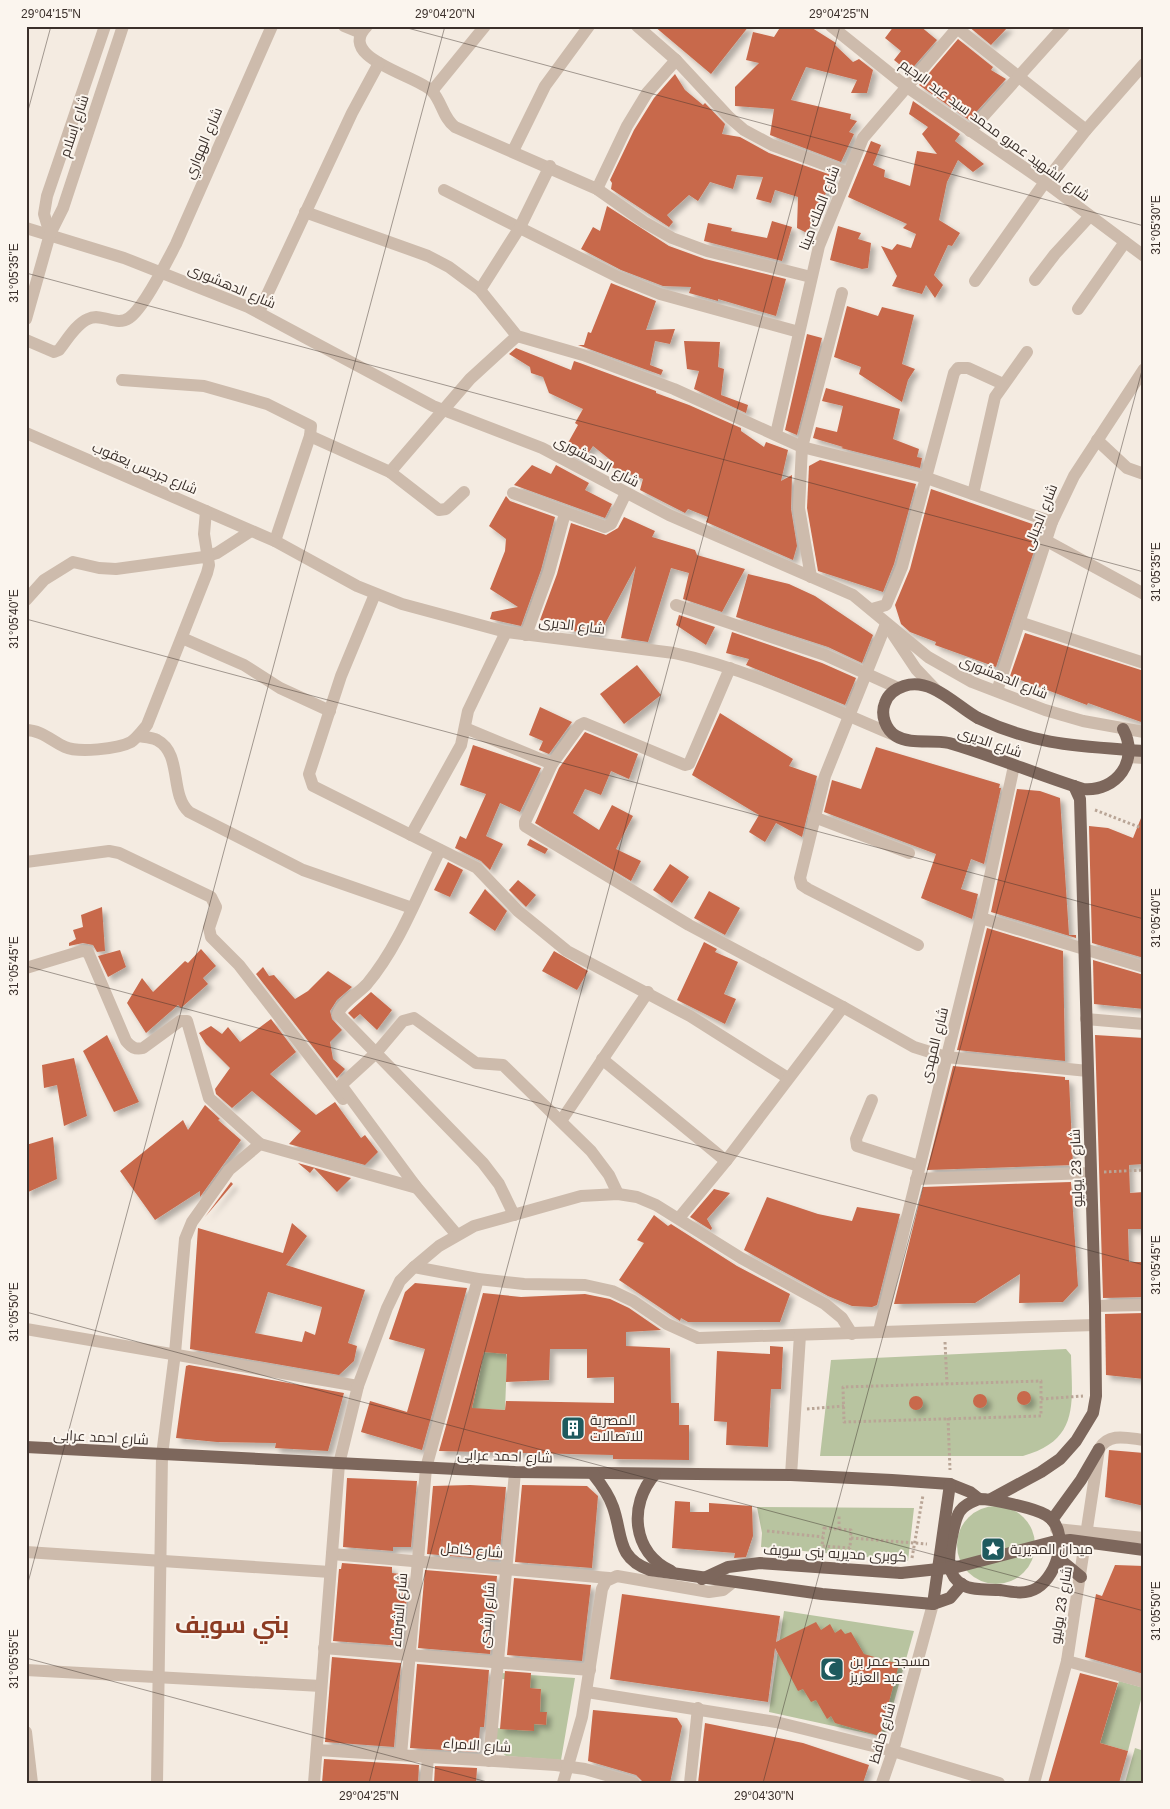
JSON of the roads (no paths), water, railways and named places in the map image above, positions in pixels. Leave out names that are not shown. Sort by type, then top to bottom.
[{"type":"main road","points":[[894,735],[883,717],[884,706],[889,695],[898,688],[910,684],[923,684],[935,689],[978,718],[1004,731],[1041,741],[1144,750]]},
{"type":"main road","points":[[1123,729],[1129,746],[1129,757]]},
{"type":"main road","name":"شارع الديرى","points":[[894,735],[902,739],[946,742],[1074,786],[1092,790],[1109,785],[1123,772],[1129,757]]},
{"type":"main road","name":"شارع 23 يوليو","points":[[985,1499],[1041,1472],[1060,1459],[1076,1441],[1094,1413],[1096,1396],[1095,1306],[1080,805],[1079,794],[1074,786]]},
{"type":"main road","name":"شارع احمد عرابى","points":[[26,1448],[515,1472],[791,1476],[925,1482],[950,1484],[985,1499]]},
{"type":"main road","points":[[1054,1524],[1099,1449]]},
{"type":"main road","points":[[593,1474],[608,1495],[613,1507],[620,1540],[628,1557],[650,1570],[702,1579],[933,1604],[950,1598],[962,1584]]},
{"type":"main road","points":[[655,1474],[648,1482],[639,1501],[638,1532],[653,1559],[661,1566],[678,1574]]},
{"type":"main road","points":[[933,1604],[950,1484]]},
{"type":"main road","points":[[985,1499],[1045,1514],[1054,1524],[1059,1544],[1058,1558],[1044,1582],[1028,1592],[967,1587],[952,1573],[949,1558],[956,1518],[968,1503],[985,1499]]},
{"type":"main road","name":"كوبرى مديريه بنى سويف","points":[[702,1579],[728,1567],[760,1563],[906,1570],[957,1567],[1052,1542],[1070,1540],[1118,1545],[1144,1552]]},
{"type":"main road","points":[[1058,1558],[1081,1576]]},
{"type":"street","name":"شارع إسلام","points":[[50,234],[44,214],[47,196],[106,26]]},
{"type":"street","name":"شارع إسلام","points":[[26,318],[50,234],[63,208],[123,26]]},
{"type":"street","name":"شارع الهواري","points":[[26,340],[54,352],[59,350],[86,319],[98,317],[119,322],[129,318],[162,272],[176,244],[272,26]]},
{"type":"street","points":[[344,26],[364,29],[361,48],[364,53],[432,91],[449,122],[455,127],[550,166],[597,189],[644,222],[672,238],[707,251],[811,277]]},
{"type":"street","points":[[432,91],[485,26]]},
{"type":"street","points":[[513,151],[545,86],[589,26]]},
{"type":"street","points":[[637,26],[676,60],[729,117],[744,130],[772,145],[848,173]]},
{"type":"street","name":"شارع الشهيد عمرو محمد سيد عبد الرحيم","points":[[831,26],[907,87],[1045,182],[1144,256]]},
{"type":"street","points":[[970,131],[1064,26]]},
{"type":"street","points":[[958,27],[1018,78],[1086,130]]},
{"type":"street","name":"شارع الملك مينا","points":[[776,434],[811,277],[828,220],[863,138],[958,27]]},
{"type":"street","points":[[597,189],[627,126],[647,93],[676,60]]},
{"type":"street","points":[[260,312],[352,113],[380,63]]},
{"type":"street","points":[[975,281],[1045,182],[1086,130],[1144,64]]},
{"type":"street","points":[[480,290],[520,227],[550,166]]},
{"type":"street","points":[[444,190],[618,278],[660,294],[799,332]]},
{"type":"street","points":[[306,212],[428,256],[449,267],[480,290],[517,336],[583,355],[665,385],[802,447],[926,478],[1052,522]]},
{"type":"street","points":[[1035,280],[1055,254],[1090,216]]},
{"type":"street","name":"شارع الدهشورى","points":[[26,228],[50,234],[162,272],[260,312],[443,410],[542,448],[669,515],[853,595],[872,609],[886,624],[950,671],[1046,710],[1123,729],[1144,732]]},
{"type":"street","points":[[1078,309],[1125,242]]},
{"type":"street","points":[[811,577],[799,508],[802,447],[842,293]]},
{"type":"street","points":[[390,472],[470,379],[517,336]]},
{"type":"street","points":[[972,494],[990,414],[1003,384],[1027,352]]},
{"type":"street","points":[[872,609],[886,605],[892,595],[954,373],[958,368],[968,368],[1003,384]]},
{"type":"street","name":"شارع الجبالى","points":[[997,691],[1052,522],[1074,476],[1144,369]]},
{"type":"street","points":[[122,380],[196,385],[267,404],[311,426],[310,436],[275,541]]},
{"type":"street","name":"شارع جرجس يعقوب","points":[[26,433],[251,531]]},
{"type":"street","points":[[310,436],[390,472],[439,510],[446,509],[464,492]]},
{"type":"street","points":[[1097,440],[1127,468],[1144,474]]},
{"type":"street","points":[[513,493],[605,527],[610,524],[626,493]]},
{"type":"street","points":[[26,730],[41,733],[66,748],[80,750],[117,746],[130,742],[138,736],[147,725],[207,573],[209,565],[204,534],[206,511]]},
{"type":"street","points":[[526,635],[549,572],[565,513]]},
{"type":"street","points":[[26,600],[44,580],[74,562],[99,568],[116,569],[207,556],[224,550],[251,531]]},
{"type":"street","name":"شارع الديرى","points":[[251,531],[275,541],[340,578],[402,604],[506,632],[674,653],[730,668],[894,735]]},
{"type":"street","points":[[1045,540],[1144,594]]},
{"type":"street","points":[[375,594],[341,676],[309,774],[314,786],[476,868],[518,911],[567,951],[648,992],[690,1016],[788,1078]]},
{"type":"street","points":[[676,604],[825,655],[898,688]]},
{"type":"street","points":[[1019,622],[1144,663]]},
{"type":"street","points":[[886,624],[847,716],[825,776],[800,878],[802,885],[918,945]]},
{"type":"street","points":[[886,624],[916,669],[935,689]]},
{"type":"street","points":[[412,835],[461,746],[468,712],[506,632]]},
{"type":"street","points":[[182,638],[244,665],[280,688],[330,711]]},
{"type":"street","points":[[730,668],[689,764],[685,765],[584,723],[580,725],[552,764],[525,822],[527,828],[689,925],[843,1006],[914,1047],[946,1057],[1088,1072]]},
{"type":"street","points":[[465,728],[552,764]]},
{"type":"street","points":[[138,736],[156,739],[170,753],[180,798],[190,812],[303,870],[412,908]]},
{"type":"street","points":[[1129,757],[1144,758]]},
{"type":"street","name":"شارع المهدى","points":[[879,1331],[981,918],[1014,766]]},
{"type":"street","points":[[814,817],[909,852]]},
{"type":"street","points":[[440,850],[380,968],[354,998],[339,1011],[340,1018],[483,1163],[499,1184],[514,1215]]},
{"type":"street","points":[[26,862],[109,851],[120,853],[211,897],[216,906],[209,928],[211,937],[239,965],[329,1082],[458,1235]]},
{"type":"street","points":[[981,918],[1144,967]]},
{"type":"street","points":[[26,968],[82,951],[88,952],[108,1004],[130,1046],[138,1050],[143,1048],[180,1021],[187,1021],[209,1098],[260,1144],[417,1188]]},
{"type":"street","points":[[561,1121],[648,992]]},
{"type":"street","points":[[679,1218],[726,1161],[843,1006]]},
{"type":"street","points":[[417,1188],[341,1085],[376,1053],[403,1022],[414,1018],[476,1062],[503,1065],[602,1164],[618,1194]]},
{"type":"street","points":[[1086,1019],[1144,1024]]},
{"type":"street","points":[[602,1059],[726,1161]]},
{"type":"street","points":[[872,1100],[856,1139],[857,1146],[918,1173],[1090,1172]]},
{"type":"street","points":[[157,1783],[162,1455],[175,1353],[185,1239],[192,1222],[229,1170],[260,1144]]},
{"type":"street","points":[[314,1783],[340,1464],[358,1386],[394,1290],[414,1267],[439,1246],[474,1226],[581,1196],[618,1194],[637,1198],[679,1218],[741,1258],[835,1310],[852,1334]]},
{"type":"street","points":[[414,1267],[478,1279],[524,1284],[585,1285],[612,1291],[633,1301],[667,1324],[698,1338],[1095,1324]]},
{"type":"street","name":"شارع الشرفاء","points":[[402,1755],[426,1468],[478,1279]]},
{"type":"street","points":[[1095,1306],[1144,1305]]},
{"type":"street","points":[[26,1329],[175,1353],[358,1386]]},
{"type":"street","points":[[791,1476],[800,1335]]},
{"type":"street","points":[[1099,1449],[1106,1440],[1113,1438],[1144,1440]]},
{"type":"street","name":"شارع 23 يوليو","points":[[1034,1783],[1067,1661],[1099,1449]]},
{"type":"street","name":"شارع رشدى","points":[[489,1761],[515,1472]]},
{"type":"street","points":[[1054,1524],[1087,1531],[1144,1538]]},
{"type":"street","points":[[1059,1544],[1144,1552]]},
{"type":"street","points":[[26,1552],[330,1572]]},
{"type":"street","name":"شارع كامل","points":[[332,1554],[609,1578],[617,1576],[709,1592],[723,1590],[732,1582]]},
{"type":"street","points":[[563,1783],[569,1767],[587,1692],[602,1589],[609,1578]]},
{"type":"street","name":"شارع حافظ","points":[[882,1783],[893,1752],[933,1604]]},
{"type":"street","points":[[324,1648],[590,1670]]},
{"type":"street","points":[[1067,1661],[1144,1682]]},
{"type":"street","points":[[26,1670],[322,1686]]},
{"type":"street","points":[[587,1692],[698,1708],[776,1722],[893,1752],[999,1783]]},
{"type":"street","points":[[690,1783],[698,1708]]},
{"type":"street","points":[[26,1732],[32,1783]]},
{"type":"street","name":"شارع الامراء","points":[[316,1750],[569,1767],[634,1783]]},
{"type":"street","points":[[426,1783],[428,1757]]},
{"type":"place","name":"المصرية للاتصالات","points":[[573,1428]]},
{"type":"place","name":"ميدان المديرية","points":[[993,1549]]},
{"type":"place","name":"مسجد عمر بن عبد العزيز","points":[[832,1669]]},
{"type":"district","name":"بني سويف","points":[[232,1625]]}]
